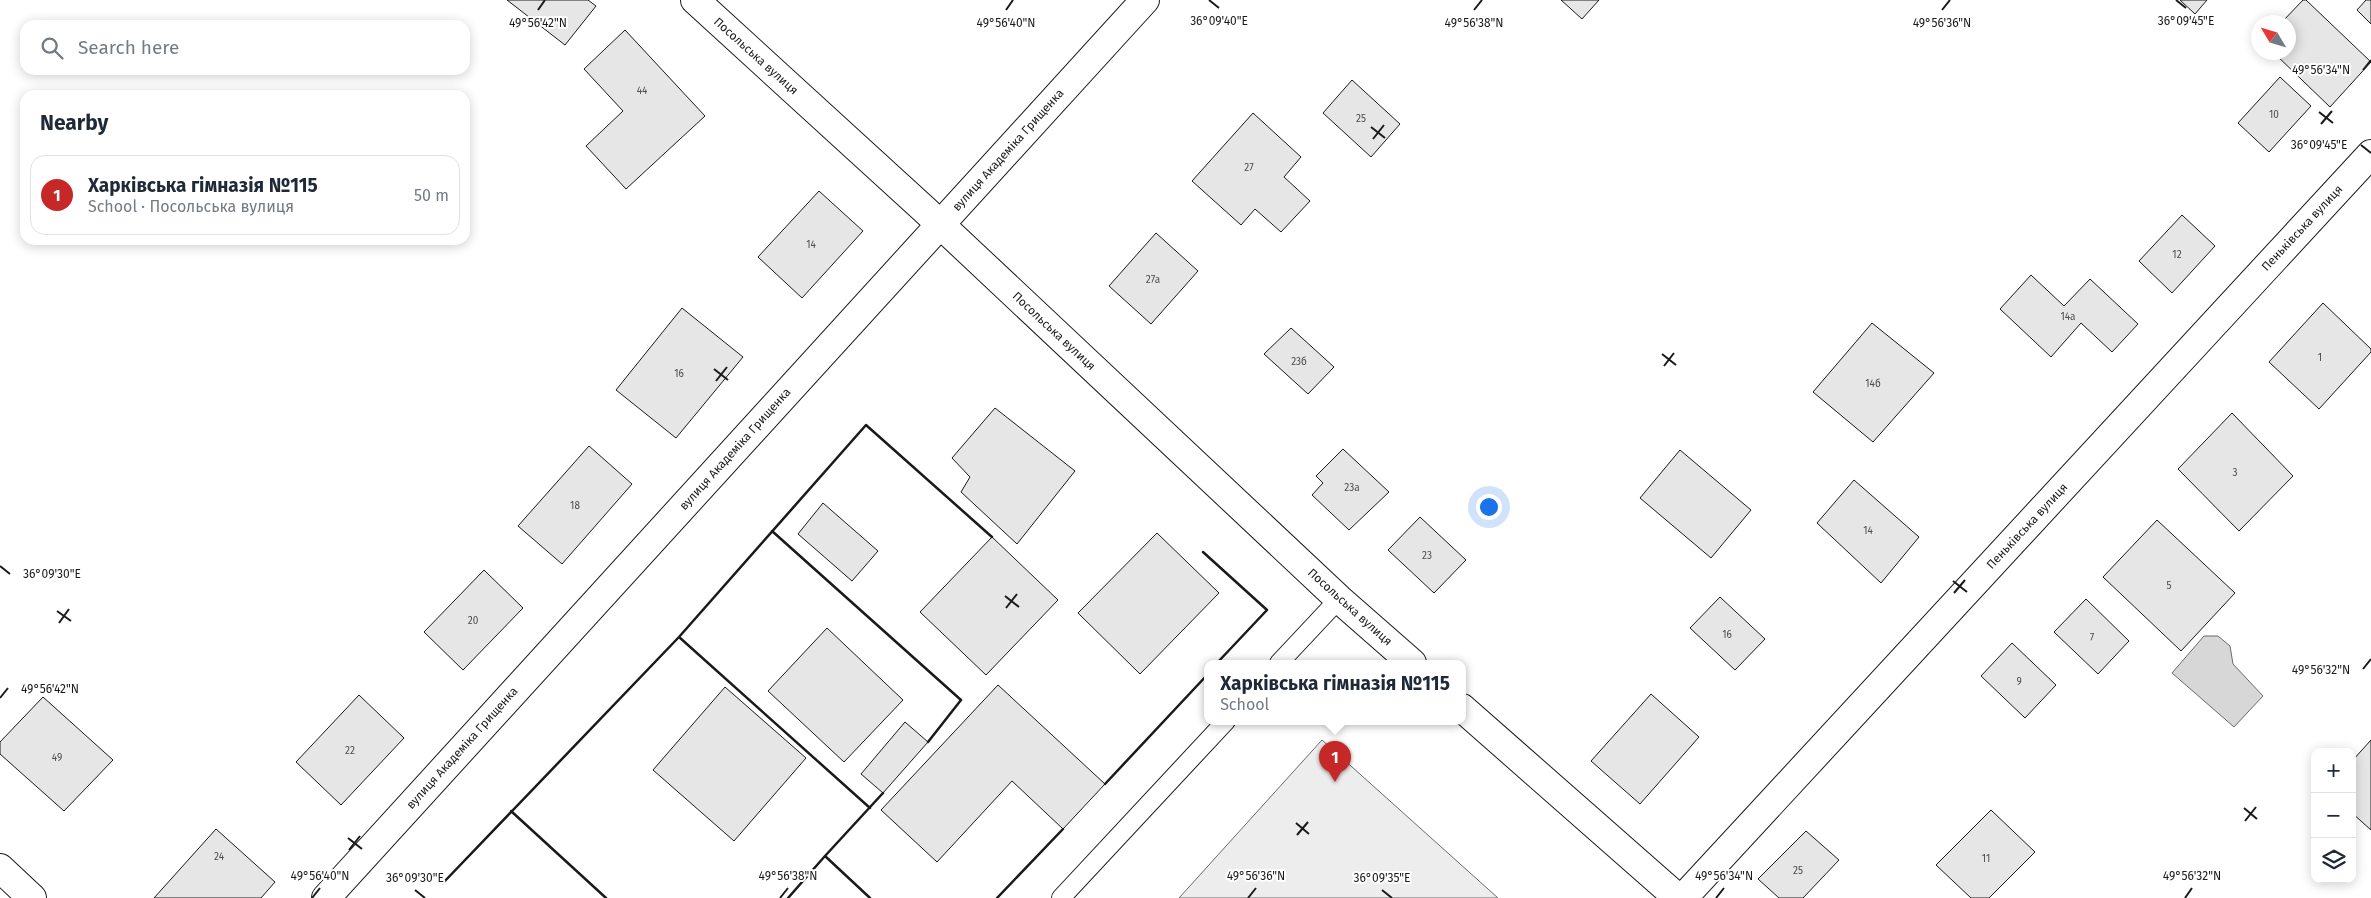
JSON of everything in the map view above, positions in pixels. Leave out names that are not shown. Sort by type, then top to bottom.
[{"type":"street","name":"Посольська вулиця","points":[[695,0],[940,225],[1339,599],[1409,660]]},
{"type":"street","name":"вулиця Академіка Грищенка","points":[[326,898],[1145,0]]},
{"type":"street","name":"Пеньківська вулиця","points":[[1683,898],[2371,154]]},
{"type":"street","points":[[1466,712],[1678,898]]},
{"type":"street","points":[[0,868],[32,898]]},
{"type":"lane","points":[[1282,660],[1339,599]]},
{"type":"lane","points":[[1061,898],[1222,725]]},
{"type":"shaded area","points":[[2204,636],[2218,636],[2230,646],[2233,664],[2263,696],[2234,727],[2172,673]]},
{"type":"shaded area","points":[[1322,740],[1498,898],[1179,898]]},
{"type":"building","points":[[507,0],[588,0],[596,6],[565,45]]},
{"type":"building","points":[[1561,0],[1599,0],[1582,19]]},
{"type":"building","points":[[2180,0],[2207,0],[2195,14]]},
{"type":"building","points":[[2303,0],[2306,0],[2371,62],[2330,107],[2281,60],[2296,60],[2296,15],[2289,15]]},
{"type":"building","points":[[2366,0],[2371,0],[2371,24],[2357,10]]},
{"type":"building","points":[[625,30],[705,116],[626,189],[586,146],[623,111],[584,69]]},
{"type":"building","points":[[2280,77],[2311,106],[2269,152],[2238,123]]},
{"type":"building","points":[[1352,80],[1400,124],[1371,157],[1323,113]]},
{"type":"building","points":[[1253,113],[1301,157],[1284,177],[1310,201],[1281,232],[1255,209],[1241,225],[1192,181]]},
{"type":"building","points":[[819,191],[863,231],[802,298],[758,257]]},
{"type":"building","points":[[2182,215],[2215,246],[2172,293],[2139,261]]},
{"type":"building","points":[[1156,233],[1198,271],[1151,324],[1109,286]]},
{"type":"building","points":[[2031,275],[2064,306],[2090,279],[2138,324],[2112,352],[2081,323],[2051,357],[2000,309]]},
{"type":"building","points":[[2323,303],[2371,349],[2371,352],[2319,409],[2269,362]]},
{"type":"building","points":[[682,308],[743,357],[676,438],[616,390]]},
{"type":"building","points":[[1872,323],[1934,373],[1873,442],[1813,392]]},
{"type":"building","points":[[1291,328],[1334,367],[1308,394],[1264,354]]},
{"type":"building","points":[[995,408],[1075,471],[1017,544],[961,492],[970,477],[952,458]]},
{"type":"building","points":[[2232,413],[2293,476],[2239,531],[2178,469]]},
{"type":"building","points":[[589,446],[632,484],[562,564],[518,526]]},
{"type":"building","points":[[1343,449],[1389,492],[1349,530],[1312,495],[1323,483],[1316,476]]},
{"type":"building","points":[[1680,450],[1751,510],[1711,558],[1640,498]]},
{"type":"building","points":[[1854,480],[1919,537],[1881,583],[1817,523]]},
{"type":"building","points":[[823,503],[878,551],[852,581],[798,534]]},
{"type":"building","points":[[1420,517],[1466,560],[1434,593],[1388,550]]},
{"type":"building","points":[[2157,520],[2235,593],[2181,651],[2103,577]]},
{"type":"building","points":[[1157,533],[1219,593],[1140,674],[1078,613]]},
{"type":"building","points":[[992,537],[1058,600],[986,675],[920,612]]},
{"type":"building","points":[[484,570],[523,608],[463,670],[424,632]]},
{"type":"building","points":[[1720,597],[1765,639],[1735,670],[1690,628]]},
{"type":"building","points":[[2086,599],[2129,641],[2098,674],[2054,632]]},
{"type":"building","points":[[827,628],[903,700],[844,762],[768,691]]},
{"type":"building","points":[[2012,643],[2056,685],[2025,718],[1981,676]]},
{"type":"building","points":[[998,685],[1105,784],[1063,829],[1012,781],[937,862],[881,810]]},
{"type":"building","points":[[725,687],[806,758],[734,841],[653,770]]},
{"type":"building","points":[[1651,694],[1699,737],[1640,804],[1591,761]]},
{"type":"building","points":[[359,695],[404,738],[341,805],[296,762]]},
{"type":"building","points":[[43,697],[113,760],[64,811],[0,754],[0,742]]},
{"type":"building","points":[[905,722],[928,742],[883,793],[861,774]]},
{"type":"building","points":[[2371,740],[2371,830],[2356,817],[2356,757]]},
{"type":"building","points":[[1991,810],[2035,852],[1989,898],[1971,898],[1936,865]]},
{"type":"building","points":[[216,829],[275,882],[261,898],[154,898]]},
{"type":"building","points":[[1806,831],[1839,860],[1803,898],[1779,898],[1758,879]]},
{"type":"wall","points":[[443,883],[679,637],[866,425],[992,537]]},
{"type":"wall","points":[[772,531],[961,700],[928,742]]},
{"type":"wall","points":[[1203,552],[1267,610],[1220,660]]},
{"type":"wall","points":[[679,637],[870,808]]},
{"type":"wall","points":[[1105,784],[1204,678]]},
{"type":"wall","points":[[825,856],[883,793]]},
{"type":"wall","points":[[511,811],[606,898]]},
{"type":"wall","points":[[997,898],[1063,829]]},
{"type":"wall","points":[[788,898],[825,856],[870,898]]},
{"type":"place","name":"Харківська гімназія №115","points":[[1335,782]]}]
